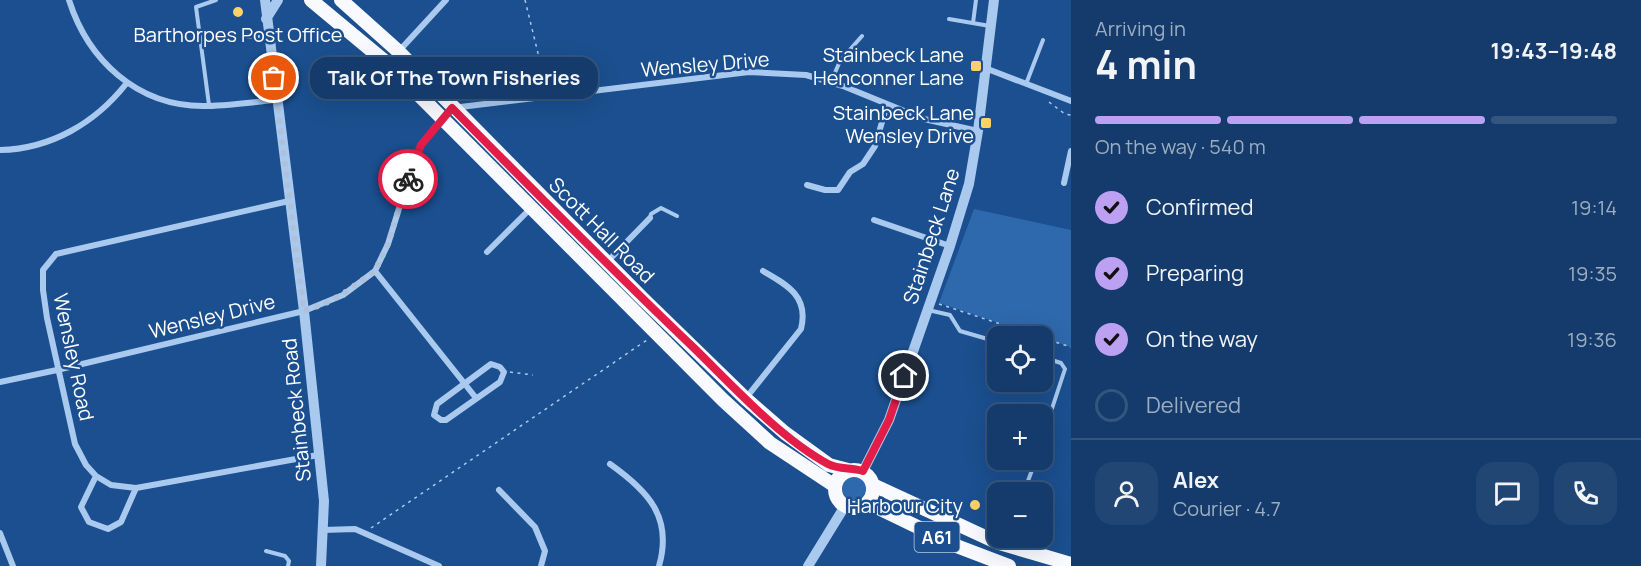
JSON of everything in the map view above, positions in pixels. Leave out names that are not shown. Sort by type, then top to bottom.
[{"type":"highway","name":"Scott Hall Road","points":[[311,0],[388,64],[723,400],[770,443],[835,486]]},
{"type":"highway","name":"Scott Hall Road","points":[[341,0],[398,51],[458,110],[606,262],[746,399],[785,433],[829,465],[848,470]]},
{"type":"highway","points":[[863,471],[848,470],[838,477],[835,486],[838,499],[845,506],[855,508],[868,503],[872,497],[873,485]]},
{"type":"highway","name":"A61","points":[[863,471],[873,485],[996,542],[1071,564]]},
{"type":"highway","name":"A61","points":[[868,503],[959,547],[1004,565]]},
{"type":"street","points":[[69,0],[73,14],[94,52],[126,84],[150,96],[173,103],[209,105],[276,100]]},
{"type":"street","name":"Stainbeck Road","points":[[265,0],[304,311],[324,501],[321,566]]},
{"type":"street","points":[[266,19],[279,0]]},
{"type":"street","points":[[398,51],[446,0]]},
{"type":"street","name":"Stainbeck Lane","points":[[863,471],[889,420],[950,246],[969,184],[994,0]]},
{"type":"street","points":[[985,68],[1071,101]]},
{"type":"street","name":"Wensley Drive","points":[[0,382],[304,311],[343,294],[375,271],[388,244],[421,145],[442,118],[458,110],[548,96],[750,72],[806,75],[924,118],[978,131]]},
{"type":"street","points":[[0,150],[51,141],[91,120],[113,100],[126,84]]},
{"type":"street","points":[[807,185],[825,190],[838,190],[850,172],[863,164],[875,146],[887,105]]},
{"type":"street","points":[[1064,183],[1071,151]]},
{"type":"street","name":"Wensley Road","points":[[96,476],[86,465],[75,444],[57,370],[43,290],[43,270],[56,254],[289,201]]},
{"type":"street","points":[[488,252],[531,207]]},
{"type":"street","points":[[606,262],[650,218]]},
{"type":"street","points":[[874,220],[950,246]]},
{"type":"street","points":[[375,271],[476,398]]},
{"type":"street","points":[[746,399],[801,329],[804,317],[798,297],[784,283],[763,271]]},
{"type":"street","points":[[491,364],[500,367],[504,372],[500,382],[446,420],[441,420],[434,415],[437,404],[464,383],[491,364]]},
{"type":"street","points":[[136,488],[121,522],[108,529],[89,522],[81,507],[96,476],[111,485],[136,488],[318,455]]},
{"type":"street","points":[[610,464],[637,485],[655,508],[661,520],[663,536],[659,566]]},
{"type":"street","points":[[499,490],[535,527],[545,551],[541,566]]},
{"type":"street","points":[[808,566],[845,506]]},
{"type":"street","points":[[323,530],[356,529],[439,566]]},
{"type":"street","points":[[0,533],[13,566]]},
{"type":"lane","points":[[209,105],[196,7],[216,0]]},
{"type":"lane","points":[[973,23],[976,0]]},
{"type":"lane","points":[[950,19],[991,26]]},
{"type":"lane","points":[[248,36],[268,34]]},
{"type":"lane","points":[[831,83],[840,61],[862,36]]},
{"type":"lane","points":[[1026,84],[1044,40]]},
{"type":"lane","points":[[650,218],[651,214],[661,208],[677,216]]},
{"type":"lane","points":[[928,305],[950,315],[960,330],[987,339]]},
{"type":"lane","points":[[1053,361],[1071,366]]},
{"type":"lane","points":[[1053,408],[1065,374],[1064,365],[1060,363]]},
{"type":"lane","points":[[1028,481],[1032,470]]},
{"type":"lane","points":[[266,551],[285,556],[289,561],[288,566]]},
{"type":"path","points":[[525,0],[548,96]]},
{"type":"path","points":[[928,305],[1002,326]]},
{"type":"path","points":[[364,533],[655,334]]},
{"type":"path","points":[[1053,342],[1071,348]]},
{"type":"path","points":[[504,372],[533,375]]},
{"type":"shaded area","points":[[974,209],[1071,230],[1071,347],[1053,341],[1053,326],[1007,326],[939,303]]},
{"type":"shaded area","points":[[854,476],[863,479],[866,488],[863,497],[854,500],[845,497],[842,488],[845,479]]},
{"type":"way so far","points":[[274,78],[304,311],[343,294],[375,271],[388,244],[408,179]]},
{"type":"place","name":"Barthorpes Post Office","points":[[238,12]]},
{"type":"place","name":"Stainbeck Lane Henconner Lane","points":[[976,66]]},
{"type":"place","name":"Talk Of The Town Fisheries","points":[[274,78]]},
{"type":"place","name":"Stainbeck Lane Wensley Drive","points":[[986,123]]},
{"type":"place","name":"Harbour City","points":[[975,505]]},
{"type":"route","points":[[408,179],[421,145],[452,108],[746,399],[785,433],[829,465],[863,471],[889,420],[904,376]]}]
